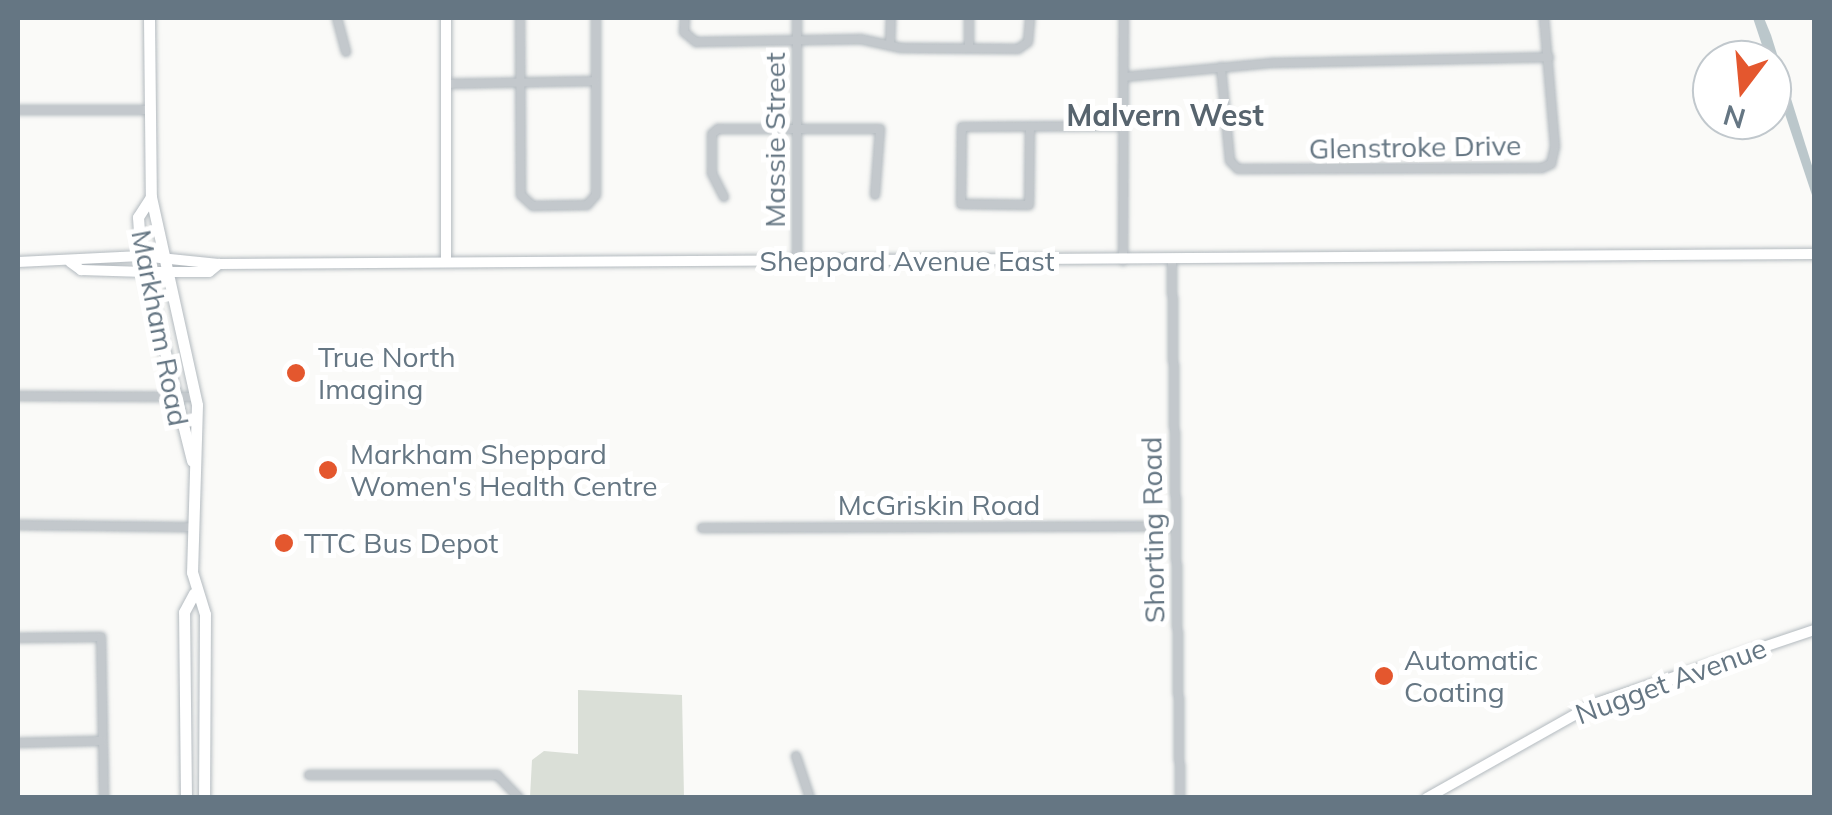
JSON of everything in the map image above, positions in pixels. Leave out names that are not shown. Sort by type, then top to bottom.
[{"type":"main road","name":"Markham Road","points":[[149,18],[150,198],[160,256],[195,396],[198,442],[192,461],[192,527],[194,593],[205,614],[204,798]]},
{"type":"main road","points":[[446,18],[446,262]]},
{"type":"main road","name":"Markham Road","points":[[150,198],[138,217],[141,256],[178,397],[184,447],[192,461]]},
{"type":"main road","name":"Sheppard Avenue East","points":[[18,262],[141,256],[219,264],[1172,262],[1596,256],[1602,262],[1619,256],[1811,254]]},
{"type":"main road","name":"Sheppard Avenue East","points":[[70,262],[81,270],[145,272],[209,272],[219,264]]},
{"type":"main road","name":"Markham Road","points":[[186,798],[184,612],[194,593]]},
{"type":"main road","name":"Nugget Avenue","points":[[1426,798],[1594,704],[1814,630]]},
{"type":"street","points":[[337,18],[346,52]]},
{"type":"street","points":[[520,18],[521,195],[534,206],[593,202],[596,18]]},
{"type":"street","points":[[685,18],[684,32],[696,42],[797,39],[969,48],[1024,46],[1030,18]]},
{"type":"street","name":"Massie Street","points":[[797,18],[797,262]]},
{"type":"street","points":[[890,45],[891,18]]},
{"type":"street","points":[[969,48],[970,18]]},
{"type":"street","points":[[1124,18],[1124,260]]},
{"type":"street","name":"Glenstroke Drive","points":[[1221,66],[1230,161],[1238,170],[1542,168],[1554,160],[1544,18]]},
{"type":"street","points":[[1124,77],[1221,66],[1549,57]]},
{"type":"street","points":[[445,84],[596,82]]},
{"type":"street","points":[[18,110],[151,110]]},
{"type":"street","points":[[1030,127],[1029,205],[961,204],[962,127],[1122,126]]},
{"type":"street","points":[[724,197],[712,173],[713,130],[880,129],[875,195]]},
{"type":"street","name":"Shorting Road","points":[[1172,262],[1180,798]]},
{"type":"street","points":[[18,396],[195,396]]},
{"type":"street","points":[[18,524],[192,527]]},
{"type":"street","name":"McGriskin Road","points":[[702,528],[1175,526]]},
{"type":"street","points":[[18,638],[101,637],[104,798]]},
{"type":"street","points":[[18,743],[102,741]]},
{"type":"street","points":[[796,756],[810,798]]},
{"type":"street","points":[[309,775],[497,775],[518,798]]},
{"type":"shaded area","points":[[1753,18],[1764,18],[1773,40],[1760,40]]},
{"type":"shaded area","points":[[1792,102],[1814,172],[1814,201],[1792,135]]},
{"type":"shaded area","points":[[578,690],[682,695],[684,797],[530,797],[532,760],[544,751],[578,754]]},
{"type":"place","name":"True North Imaging","points":[[296,373]]},
{"type":"place","name":"Markham Sheppard Women's Health Centre","points":[[328,470]]},
{"type":"place","name":"TTC Bus Depot","points":[[284,543]]},
{"type":"place","name":"Automatic Coating","points":[[1384,676]]},
{"type":"district","name":"Malvern West","points":[[1165,115]]}]
